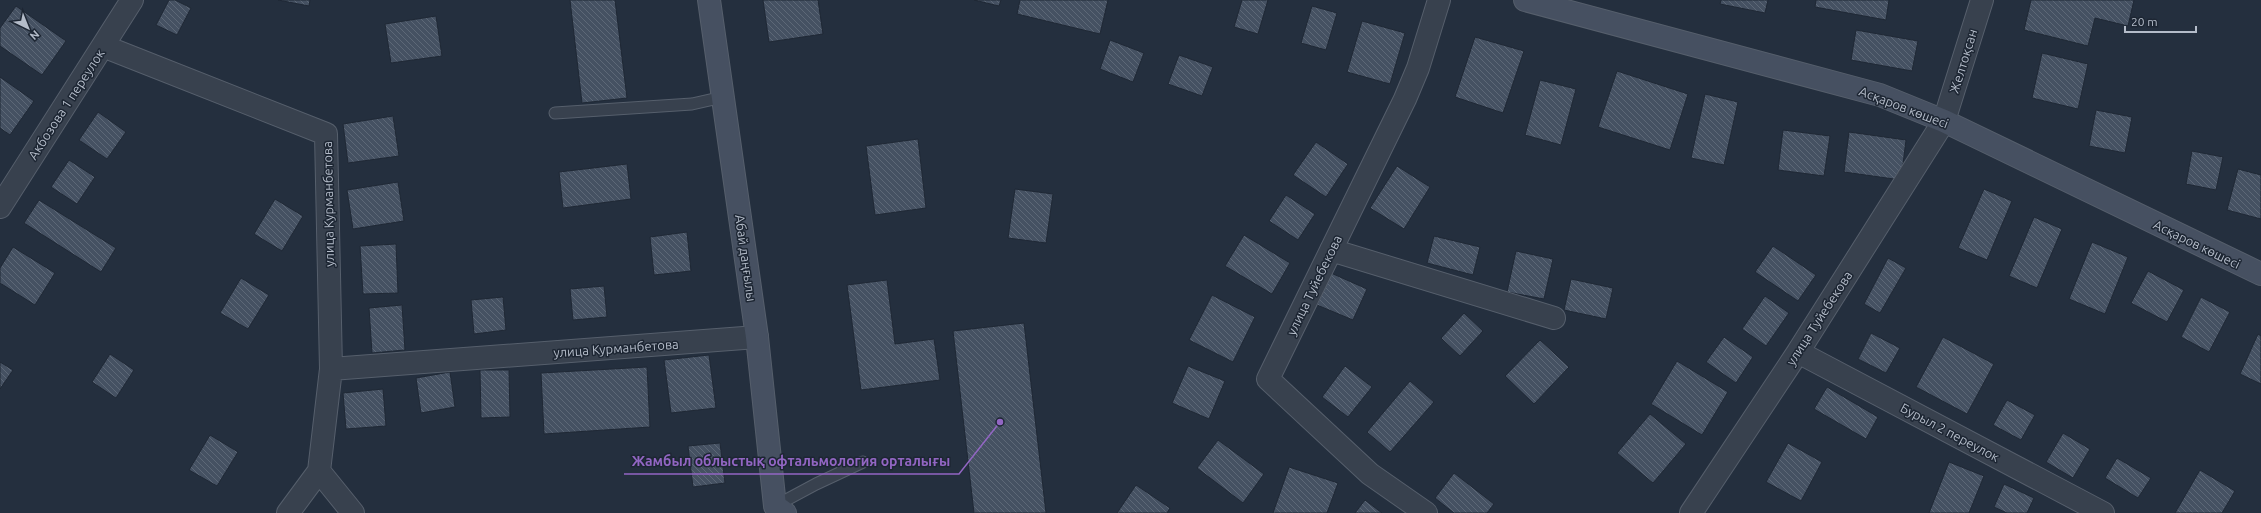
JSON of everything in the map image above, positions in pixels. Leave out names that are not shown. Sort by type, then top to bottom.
[{"type":"main road","name":"Абай даңғылы","points":[[709,0],[780,510]]},
{"type":"main road","name":"Асқаров көшесі","points":[[1525,0],[1880,95],[1944,121],[2261,274]]},
{"type":"street","name":"Акбозова 1 переулок","points":[[0,207],[132,0]]},
{"type":"street","name":"улица Туйебекова","points":[[1426,513],[1370,474],[1268,379],[1405,99],[1418,68],[1439,0]]},
{"type":"street","name":"Желтоқсан","points":[[1944,121],[1982,0]]},
{"type":"street","name":"улица Курманбетова","points":[[103,46],[326,134],[331,369],[319,471],[288,513]]},
{"type":"street","name":"улица Туйебекова","points":[[1691,513],[1798,352],[1944,121]]},
{"type":"street","points":[[1331,250],[1554,318]]},
{"type":"street","name":"улица Курманбетова","points":[[331,369],[757,338]]},
{"type":"street","name":"Бурыл 2 переулок","points":[[1798,352],[2103,513]]},
{"type":"street","points":[[319,471],[353,513]]},
{"type":"lane","points":[[555,113],[692,104],[723,98]]},
{"type":"lane","points":[[780,510],[816,484],[863,462]]},
{"type":"building","points":[[169,0],[175,0],[191,8],[177,35],[156,25]]},
{"type":"building","points":[[278,0],[310,0],[309,6]]},
{"type":"building","points":[[570,0],[615,0],[627,98],[582,103]]},
{"type":"building","points":[[763,0],[818,0],[823,34],[769,42]]},
{"type":"building","points":[[974,0],[1001,0],[999,6]]},
{"type":"building","points":[[1020,0],[1108,0],[1100,34],[1017,14]]},
{"type":"building","points":[[1242,0],[1268,0],[1258,34],[1234,27]]},
{"type":"building","points":[[1721,0],[1768,0],[1765,13],[1720,4]]},
{"type":"building","points":[[1816,0],[1889,0],[1886,20],[1815,7]]},
{"type":"building","points":[[2031,0],[2134,0],[2128,26],[2095,18],[2088,46],[2024,30]]},
{"type":"building","points":[[16,6],[66,41],[42,75],[0,46],[0,28]]},
{"type":"building","points":[[1312,6],[1337,13],[1326,50],[1301,43]]},
{"type":"building","points":[[436,16],[442,56],[391,63],[385,24]]},
{"type":"building","points":[[1362,21],[1405,33],[1390,84],[1347,72]]},
{"type":"building","points":[[1856,30],[1918,41],[1912,71],[1851,60]]},
{"type":"building","points":[[1475,37],[1524,51],[1503,113],[1455,97]]},
{"type":"building","points":[[1110,40],[1144,53],[1133,82],[1100,69]]},
{"type":"building","points":[[2042,53],[2088,64],[2078,109],[2032,98]]},
{"type":"building","points":[[1179,55],[1213,67],[1202,96],[1168,84]]},
{"type":"building","points":[[1617,71],[1688,94],[1670,150],[1598,127]]},
{"type":"building","points":[[0,77],[34,101],[10,135],[0,128]]},
{"type":"building","points":[[1540,80],[1576,89],[1561,145],[1525,135]]},
{"type":"building","points":[[1705,94],[1738,102],[1724,165],[1691,158]]},
{"type":"building","points":[[2096,110],[2132,117],[2125,153],[2089,146]]},
{"type":"building","points":[[98,112],[126,132],[107,159],[79,140]]},
{"type":"building","points":[[393,116],[399,156],[348,163],[343,124]]},
{"type":"building","points":[[1783,130],[1830,136],[1824,176],[1778,170]]},
{"type":"building","points":[[1849,132],[1906,140],[1901,180],[1844,172]]},
{"type":"building","points":[[918,139],[926,208],[875,215],[866,146]]},
{"type":"building","points":[[1316,142],[1348,164],[1326,197],[1293,175]]},
{"type":"building","points":[[2192,151],[2223,157],[2216,190],[2186,184]]},
{"type":"building","points":[[69,160],[95,177],[77,204],[51,187]]},
{"type":"building","points":[[627,164],[631,199],[563,208],[559,172]]},
{"type":"building","points":[[1397,166],[1430,187],[1404,229],[1370,208]]},
{"type":"building","points":[[2238,169],[2261,175],[2261,219],[2227,210]]},
{"type":"building","points":[[398,182],[404,221],[353,229],[347,190]]},
{"type":"building","points":[[1015,189],[1053,194],[1046,243],[1008,238]]},
{"type":"building","points":[[1984,189],[2012,201],[1987,260],[1958,248]]},
{"type":"building","points":[[1286,195],[1315,214],[1298,240],[1269,221]]},
{"type":"building","points":[[275,199],[303,216],[282,251],[254,234]]},
{"type":"building","points":[[39,200],[116,248],[101,272],[24,223]]},
{"type":"building","points":[[2034,217],[2062,229],[2037,288],[2009,276]]},
{"type":"building","points":[[687,232],[691,271],[654,275],[650,237]]},
{"type":"building","points":[[1244,235],[1290,263],[1272,294],[1225,266]]},
{"type":"building","points":[[1434,236],[1480,247],[1473,275],[1427,263]]},
{"type":"building","points":[[2092,242],[2128,257],[2105,314],[2069,299]]},
{"type":"building","points":[[396,244],[398,293],[363,294],[360,246]]},
{"type":"building","points":[[1773,246],[1816,275],[1798,301],[1755,272]]},
{"type":"building","points":[[13,247],[55,273],[35,305],[0,283],[0,268]]},
{"type":"building","points":[[1516,251],[1553,259],[1544,299],[1507,292]]},
{"type":"building","points":[[1888,258],[1906,268],[1880,313],[1864,304]]},
{"type":"building","points":[[2148,271],[2184,290],[2167,322],[2131,303]]},
{"type":"building","points":[[1331,273],[1367,289],[1353,320],[1317,305]]},
{"type":"building","points":[[241,278],[269,295],[248,329],[220,313]]},
{"type":"building","points":[[1571,279],[1613,288],[1606,319],[1564,310]]},
{"type":"building","points":[[887,280],[895,344],[934,339],[940,380],[861,390],[847,285]]},
{"type":"building","points":[[604,286],[607,317],[573,320],[570,289]]},
{"type":"building","points":[[1212,295],[1255,317],[1233,362],[1189,340]]},
{"type":"building","points":[[1765,296],[1789,313],[1766,346],[1742,329]]},
{"type":"building","points":[[503,297],[506,330],[474,334],[471,300]]},
{"type":"building","points":[[2201,297],[2230,312],[2209,352],[2181,337]]},
{"type":"building","points":[[402,305],[405,350],[372,353],[369,308]]},
{"type":"building","points":[[1464,313],[1483,331],[1460,356],[1441,338]]},
{"type":"building","points":[[1024,323],[1046,513],[974,513],[953,331]]},
{"type":"building","points":[[1871,333],[1900,348],[1886,373],[1858,359]]},
{"type":"building","points":[[2258,334],[2261,336],[2261,384],[2240,374]]},
{"type":"building","points":[[1724,337],[1753,357],[1736,383],[1706,362]]},
{"type":"building","points":[[1943,337],[1994,364],[1967,414],[1916,387]]},
{"type":"building","points":[[1540,340],[1569,367],[1534,404],[1505,376]]},
{"type":"building","points":[[110,354],[134,370],[116,398],[92,382]]},
{"type":"building","points":[[709,355],[716,408],[671,413],[664,360]]},
{"type":"building","points":[[1677,361],[1728,392],[1702,435],[1651,404]]},
{"type":"building","points":[[0,362],[13,370],[0,389]]},
{"type":"building","points":[[1188,366],[1225,381],[1209,419],[1172,403]]},
{"type":"building","points":[[1345,366],[1372,387],[1348,417],[1322,397]]},
{"type":"building","points":[[647,367],[650,427],[544,434],[541,373]]},
{"type":"building","points":[[480,370],[509,370],[510,417],[481,418]]},
{"type":"building","points":[[450,372],[455,407],[421,413],[416,378]]},
{"type":"building","points":[[1410,381],[1434,402],[1390,452],[1367,432]]},
{"type":"building","points":[[1827,387],[1878,417],[1866,439],[1814,409]]},
{"type":"building","points":[[383,389],[386,426],[346,429],[343,393]]},
{"type":"building","points":[[2007,400],[2035,415],[2021,440],[1993,425]]},
{"type":"building","points":[[1650,414],[1686,444],[1653,483],[1617,453]]},
{"type":"building","points":[[2063,433],[2090,449],[2073,478],[2046,462]]},
{"type":"building","points":[[210,435],[238,452],[217,486],[189,470]]},
{"type":"building","points":[[1218,440],[1264,474],[1243,503],[1197,468]]},
{"type":"building","points":[[720,443],[725,483],[693,487],[688,446]]},
{"type":"building","points":[[1788,443],[1822,462],[1801,501],[1766,482]]},
{"type":"building","points":[[2117,458],[2151,478],[2138,498],[2105,478]]},
{"type":"building","points":[[1949,462],[1984,476],[1969,513],[1929,513]]},
{"type":"building","points":[[1289,467],[1338,483],[1327,513],[1273,513]]},
{"type":"building","points":[[2200,470],[2235,491],[2222,513],[2175,513]]},
{"type":"building","points":[[1454,473],[1494,504],[1487,513],[1454,513],[1435,498]]},
{"type":"building","points":[[2004,484],[2034,498],[2027,513],[2007,513],[1994,507]]},
{"type":"building","points":[[1136,485],[1170,508],[1167,513],[1117,513]]},
{"type":"building","points":[[1365,500],[1382,513],[1355,513]]},
{"type":"place","name":"Жамбыл облыстық офтальмология орталығы","points":[[1000,422]]}]
